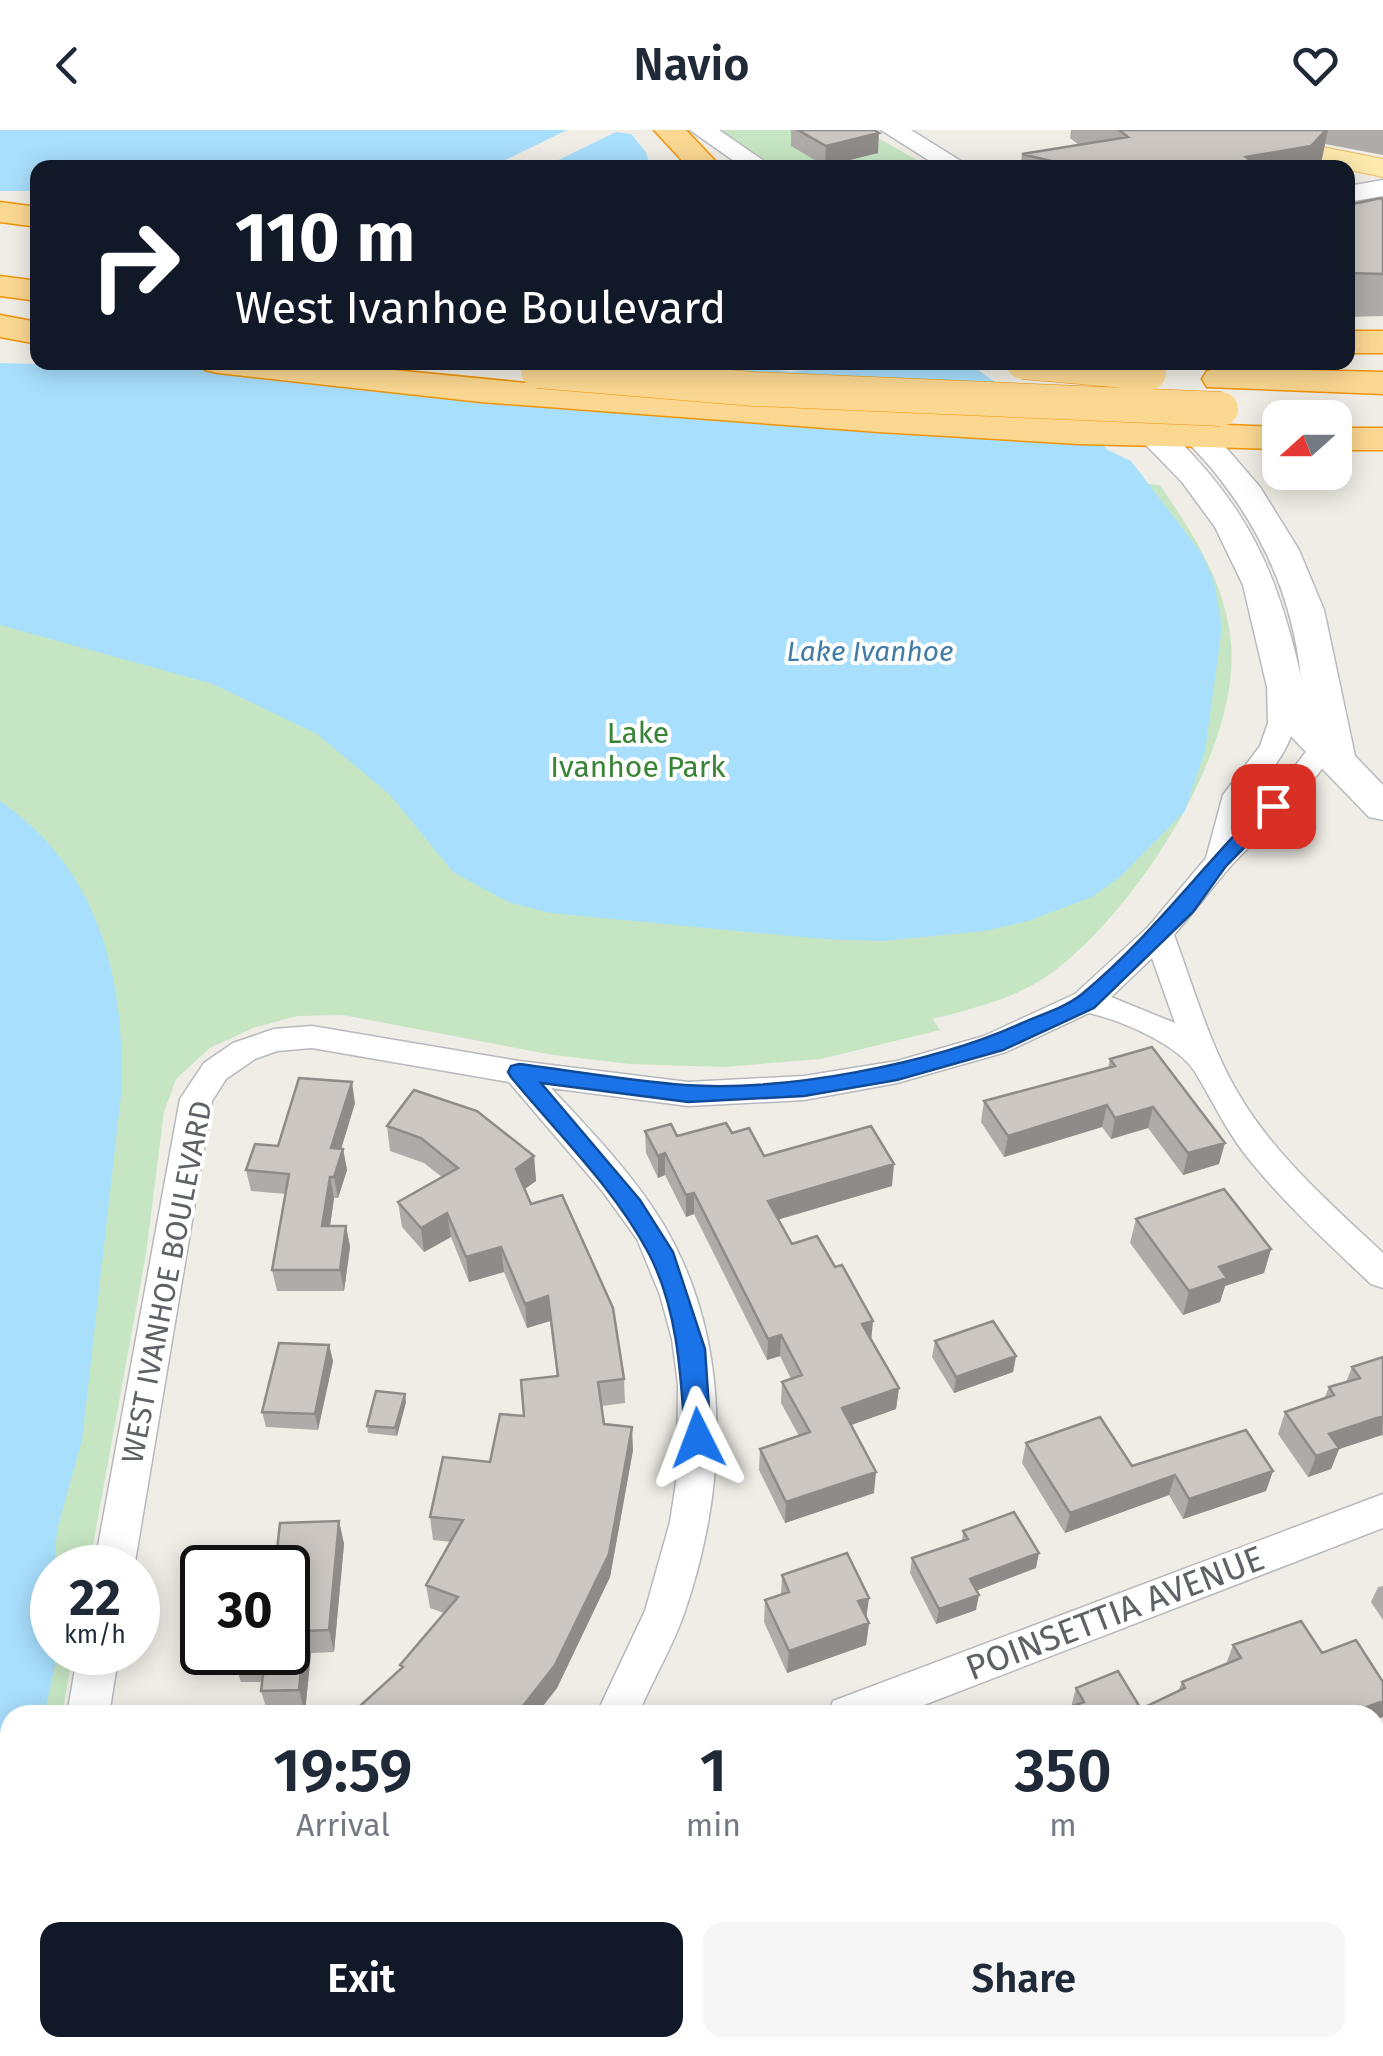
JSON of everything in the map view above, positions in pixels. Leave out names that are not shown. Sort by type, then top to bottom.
[{"type":"highway","points":[[0,192],[30,195]]},
{"type":"highway","points":[[0,212],[30,216]]},
{"type":"highway","points":[[0,244],[30,245]]},
{"type":"highway","points":[[0,267],[30,270]]},
{"type":"highway","points":[[0,286],[30,291]]},
{"type":"highway","points":[[0,306],[30,310]]},
{"type":"highway","points":[[0,326],[30,332]]},
{"type":"highway","points":[[1355,330],[1383,331]]},
{"type":"highway","points":[[1355,342],[1383,342]]},
{"type":"highway","points":[[1355,364],[1383,365]]},
{"type":"highway","points":[[280,370],[405,386],[1100,436],[1215,409],[1383,383]]},
{"type":"highway","points":[[528,370],[754,390],[1215,409],[1383,410]]},
{"type":"highway","points":[[1056,370],[1215,409],[1262,432]]},
{"type":"highway","points":[[1352,439],[1383,439]]},
{"type":"highway","points":[[1238,476],[1248,462],[1262,453]]},
{"type":"main road","points":[[1198,130],[1344,160]]},
{"type":"main road","points":[[1355,162],[1383,168]]},
{"type":"street","points":[[893,130],[946,160]]},
{"type":"street","points":[[692,149],[733,160]]},
{"type":"street","points":[[1355,193],[1383,188]]},
{"type":"street","points":[[1080,370],[1163,419]]},
{"type":"street","points":[[1133,370],[1246,549],[1270,614],[1280,676],[1296,717],[1330,748],[1383,808]]},
{"type":"street","points":[[1215,409],[1238,476],[1274,535],[1302,598],[1315,644],[1330,748]]},
{"type":"street","name":"WEST IVANHOE BOULEVARD","points":[[1219,861],[1237,795],[1274,748],[1281,723],[1280,676]]},
{"type":"street","name":"WEST IVANHOE BOULEVARD","points":[[118,1545],[196,1100],[215,1072],[244,1052],[274,1040],[312,1038],[519,1072],[688,1094],[804,1088],[897,1072],[995,1044],[1086,1002],[1159,934],[1219,861],[1330,748]]},
{"type":"street","points":[[1159,934],[1206,1062],[1234,1114],[1273,1164],[1383,1274]]},
{"type":"street","points":[[1086,1002],[1119,1007],[1159,1024],[1206,1062]]},
{"type":"street","points":[[519,1072],[632,1207],[661,1252],[692,1349],[699,1473],[665,1611],[622,1705]]},
{"type":"street","name":"POINSETTIA AVENUE","points":[[874,1705],[1383,1510]]},
{"type":"street","points":[[90,1705],[94,1675]]},
{"type":"green space","points":[[709,130],[864,130],[917,160],[758,160]]},
{"type":"green space","name":"Lake Ivanhoe","points":[[0,378],[1160,485],[1215,578],[1228,620],[1230,685],[1201,778],[1148,869],[1085,944],[1039,981],[980,1006],[933,1019],[940,1030],[821,1059],[724,1067],[630,1064],[553,1055],[343,1015],[297,1016],[253,1028],[210,1048],[176,1079],[164,1112],[146,1254],[93,1545],[30,1545],[30,1675],[69,1675],[64,1705],[0,1705]]},
{"type":"water","points":[[0,130],[567,130],[505,160],[30,160],[30,191],[0,191]]},
{"type":"water","points":[[616,132],[631,134],[648,160],[558,160]]},
{"type":"water","name":"Lake Ivanhoe","points":[[0,363],[30,364],[30,370],[317,370],[545,386],[620,370],[978,370],[1016,397],[1087,428],[1108,450],[1131,461],[1202,554],[1214,582],[1222,627],[1205,751],[1185,811],[1120,877],[1092,897],[1028,921],[985,931],[883,941],[823,939],[550,913],[508,902],[453,872],[390,795],[317,734],[213,684],[0,625]]},
{"type":"water","points":[[0,801],[34,829],[62,860],[84,894],[111,969],[121,1052],[121,1095],[82,1440],[56,1545],[30,1545],[30,1675],[53,1675],[46,1705],[0,1705]]},
{"type":"building","points":[[798,130],[874,130],[879,133],[826,146]]},
{"type":"building","points":[[1119,130],[1326,130],[1311,146],[1246,157],[1250,160],[1047,160],[1022,154],[1128,137]]},
{"type":"building","points":[[1383,200],[1383,274],[1355,273],[1355,204]]},
{"type":"building","points":[[1152,1047],[1225,1143],[1188,1153],[1153,1107],[1115,1118],[1107,1105],[1008,1136],[984,1101],[1115,1066],[1110,1059]]},
{"type":"building","points":[[299,1078],[352,1082],[331,1148],[343,1149],[334,1177],[330,1177],[322,1226],[346,1226],[340,1270],[272,1270],[289,1174],[246,1170],[255,1144],[278,1146]]},
{"type":"building","points":[[414,1090],[477,1111],[534,1156],[516,1169],[531,1204],[562,1195],[613,1308],[624,1379],[598,1382],[604,1424],[632,1427],[609,1554],[555,1665],[524,1705],[361,1705],[403,1667],[400,1665],[458,1597],[426,1585],[463,1520],[430,1517],[443,1457],[490,1462],[500,1414],[524,1416],[521,1380],[558,1376],[548,1296],[525,1304],[501,1247],[466,1257],[447,1213],[421,1228],[398,1202],[458,1168],[421,1138],[387,1126]]},
{"type":"building","points":[[726,1123],[732,1133],[749,1128],[764,1156],[871,1126],[894,1164],[768,1201],[792,1244],[817,1236],[835,1267],[842,1265],[873,1321],[862,1324],[899,1388],[842,1408],[876,1472],[786,1502],[760,1449],[810,1432],[782,1382],[802,1375],[781,1335],[768,1339],[694,1193],[686,1195],[665,1153],[658,1156],[645,1131],[671,1124],[677,1136]]},
{"type":"building","points":[[1224,1189],[1271,1249],[1219,1267],[1227,1278],[1189,1291],[1136,1219]]},
{"type":"building","points":[[993,1321],[1016,1356],[956,1377],[935,1341]]},
{"type":"building","points":[[279,1343],[329,1345],[315,1414],[262,1412]]},
{"type":"building","points":[[1383,1357],[1383,1416],[1329,1434],[1339,1448],[1316,1456],[1285,1412],[1334,1395],[1329,1387],[1360,1378],[1352,1367]]},
{"type":"building","points":[[376,1391],[405,1394],[395,1428],[367,1426]]},
{"type":"building","points":[[1100,1417],[1132,1466],[1246,1430],[1273,1471],[1189,1499],[1175,1475],[1070,1513],[1026,1443]]},
{"type":"building","points":[[1014,1512],[1039,1553],[970,1579],[979,1595],[939,1609],[912,1558],[968,1539],[963,1531]]},
{"type":"building","points":[[339,1521],[329,1630],[310,1631],[310,1545],[278,1545],[280,1523]]},
{"type":"building","points":[[847,1553],[869,1598],[858,1601],[869,1623],[789,1651],[765,1600],[789,1592],[782,1575]]},
{"type":"building","points":[[1301,1621],[1322,1653],[1356,1640],[1383,1682],[1383,1701],[1372,1705],[1149,1705],[1185,1688],[1182,1682],[1241,1658],[1233,1645]]},
{"type":"building","points":[[1118,1671],[1139,1705],[1076,1705],[1084,1702],[1076,1688]]},
{"type":"building","points":[[263,1675],[301,1675],[299,1690],[261,1691]]},
{"type":"route","points":[[698,1438],[692,1349],[661,1252],[632,1207],[519,1072],[688,1094],[804,1088],[897,1072],[995,1044],[1086,1002],[1185,907],[1219,861],[1273,806]]},
{"type":"park label","name":"Lake Ivanhoe Park","points":[[638,750]]}]
